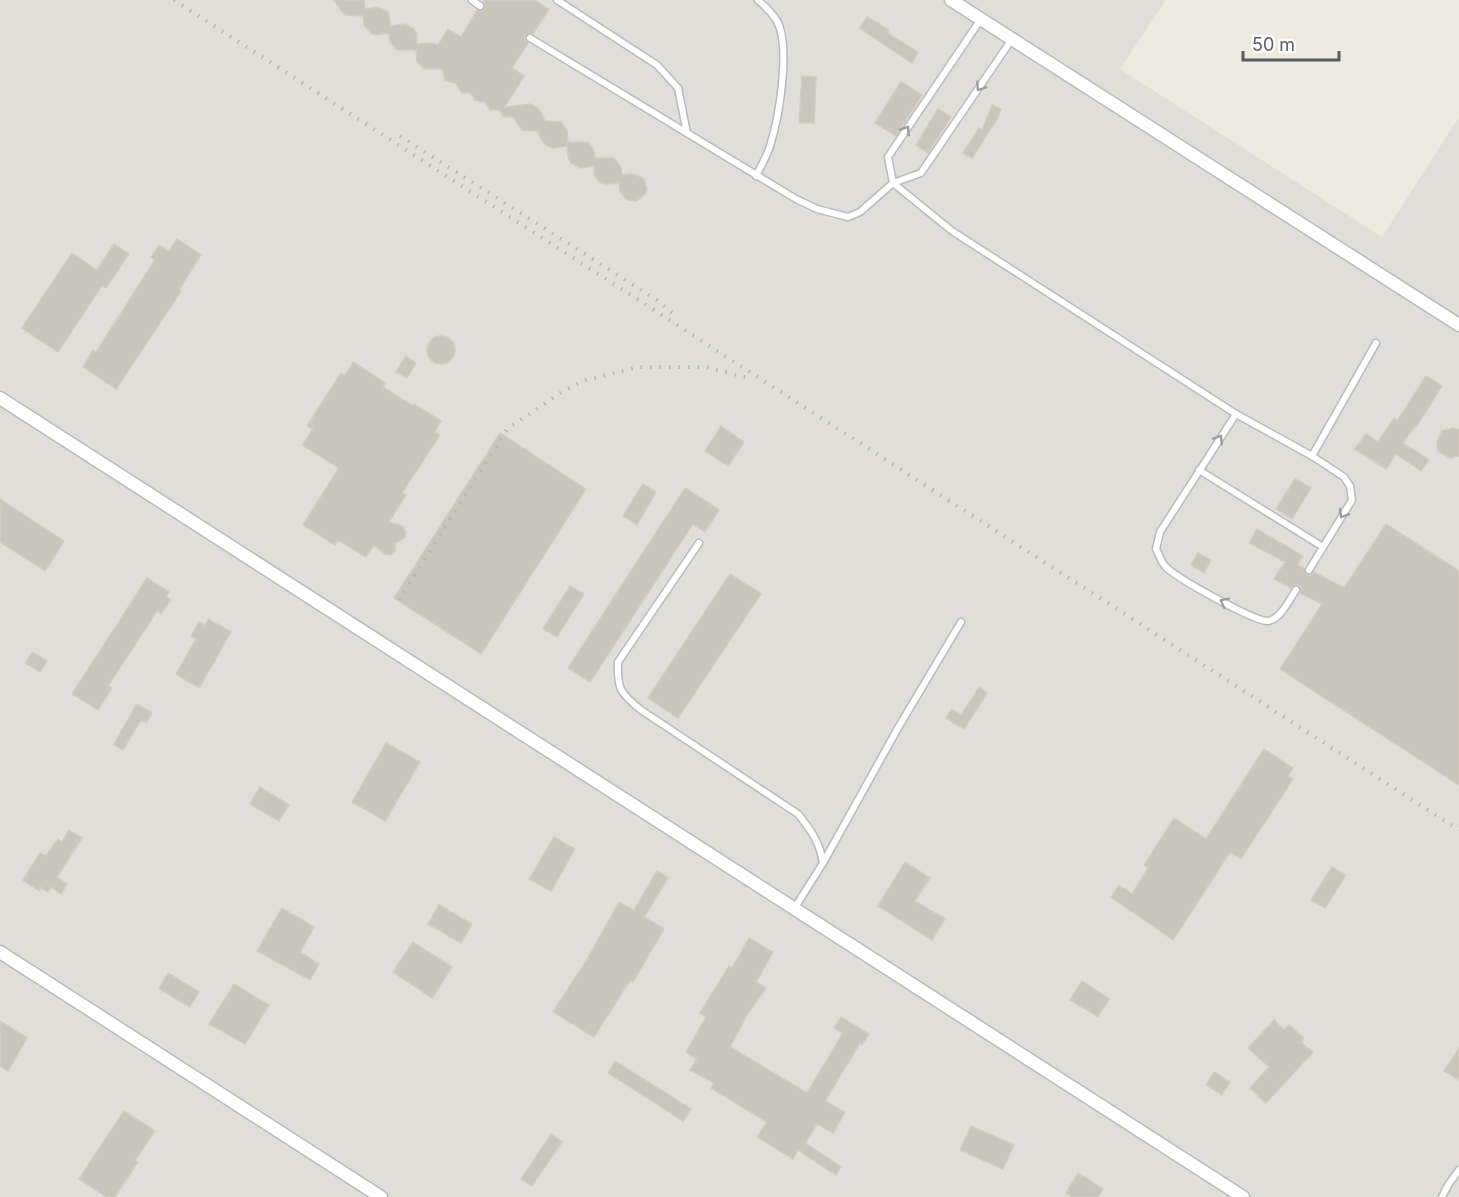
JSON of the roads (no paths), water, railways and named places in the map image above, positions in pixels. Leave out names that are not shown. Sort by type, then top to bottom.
[{"type":"street","points":[[951,0],[1459,325]]},
{"type":"street","points":[[0,398],[1243,1197]]},
{"type":"street","points":[[0,952],[381,1197]]},
{"type":"lane","points":[[472,0],[480,6]]},
{"type":"lane","points":[[557,0],[657,65],[678,88],[687,133]]},
{"type":"lane","points":[[756,176],[770,146],[781,92],[783,58],[778,22],[766,6],[758,0]]},
{"type":"lane","points":[[981,19],[888,156],[893,183],[952,231],[1236,414],[1312,456],[1344,477],[1350,486],[1352,501],[1309,570]]},
{"type":"lane","points":[[531,38],[756,176],[817,210],[848,217],[860,212],[893,183],[921,173],[1013,38]]},
{"type":"lane","points":[[1312,456],[1376,344]]},
{"type":"lane","points":[[1236,414],[1160,532],[1156,549],[1165,566],[1190,585],[1253,617],[1267,621],[1277,617],[1296,590]]},
{"type":"lane","points":[[1199,470],[1323,547]]},
{"type":"lane","points":[[699,543],[618,662],[617,678],[623,695],[641,710],[798,814],[812,831],[820,847],[823,863]]},
{"type":"lane","points":[[794,909],[823,863],[898,728],[961,622]]},
{"type":"lane","points":[[1442,1197],[1459,1170]]},
{"type":"railway","points":[[174,0],[1459,830]]},
{"type":"railway","points":[[400,136],[657,300],[678,318]]},
{"type":"railway","points":[[399,600],[507,429],[565,390],[586,380],[639,367],[706,367],[749,378]]}]
